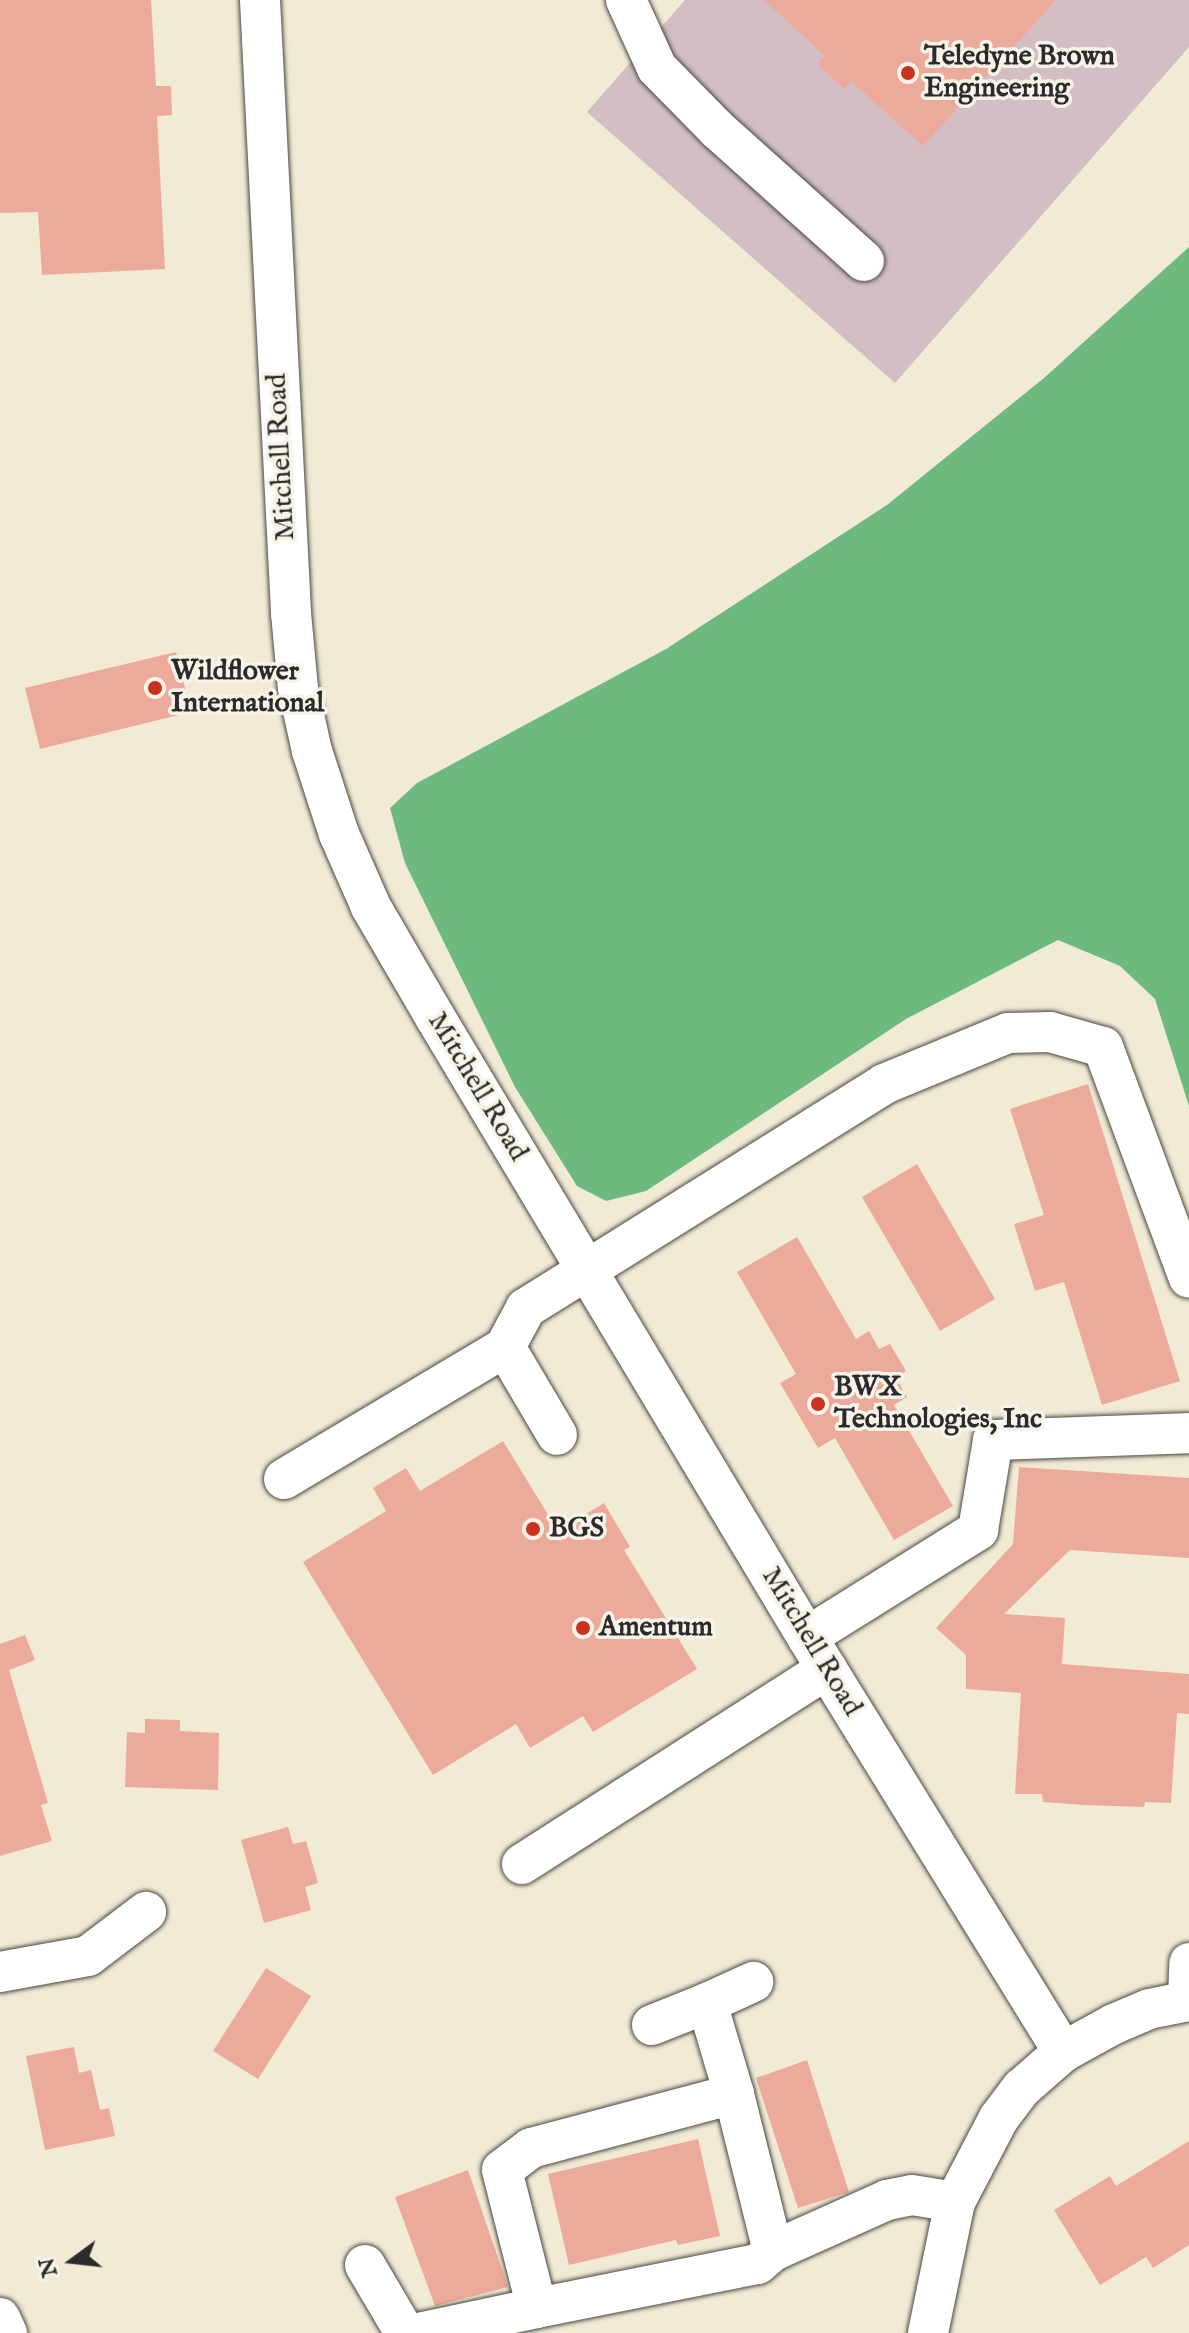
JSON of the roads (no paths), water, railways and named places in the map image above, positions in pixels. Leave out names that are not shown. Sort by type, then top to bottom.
[{"type":"street","name":"Mitchell Road","points":[[260,0],[291,613],[298,688],[312,751],[339,834],[371,907],[587,1272],[1063,2052]]},
{"type":"street","points":[[626,0],[657,68],[718,130],[864,261]]},
{"type":"street","points":[[284,1479],[505,1347],[526,1308],[884,1084],[1008,1033],[1050,1032],[1103,1047],[1189,1278]]},
{"type":"street","points":[[505,1347],[557,1435]]},
{"type":"street","points":[[522,1864],[817,1653],[978,1530],[993,1440],[1189,1433]]},
{"type":"street","points":[[0,1972],[88,1956],[146,1912]]},
{"type":"street","points":[[928,2333],[955,2202],[999,2118],[1022,2088],[1063,2052],[1149,2009],[1189,2001],[1189,1963]]},
{"type":"street","points":[[652,2025],[753,1982]]},
{"type":"street","points":[[707,2003],[734,2094],[773,2251]]},
{"type":"street","points":[[537,2308],[502,2170],[531,2148],[734,2094]]},
{"type":"street","points":[[418,2333],[758,2264],[773,2251],[887,2200],[912,2195],[955,2202]]},
{"type":"street","points":[[365,2265],[405,2333]]},
{"type":"street","points":[[0,2318],[7,2333]]},
{"type":"place","name":"Teledyne Brown Engineering","points":[[908,73]]},
{"type":"place","name":"Wildflower International","points":[[155,688]]},
{"type":"place","name":"BWX Technologies, Inc","points":[[818,1404]]},
{"type":"place","name":"BGS","points":[[533,1529]]},
{"type":"place","name":"Amentum","points":[[583,1628]]}]
